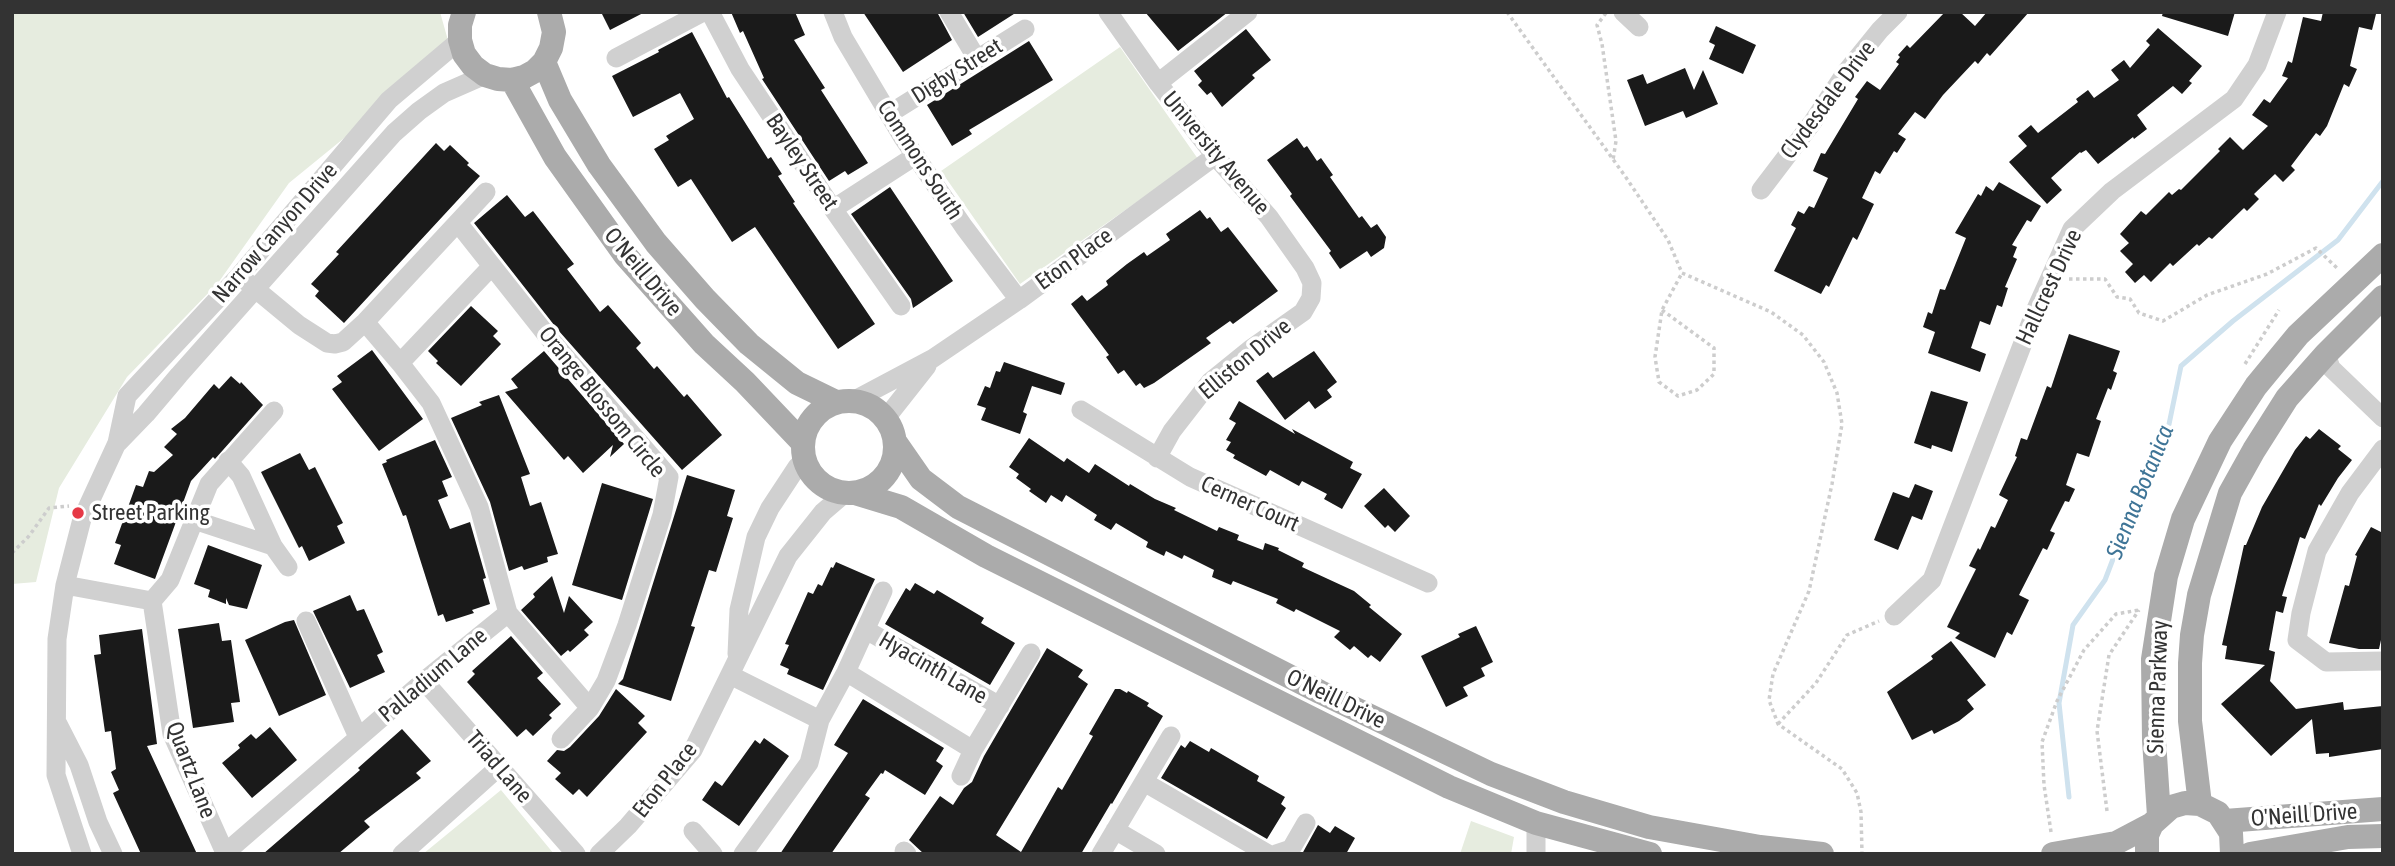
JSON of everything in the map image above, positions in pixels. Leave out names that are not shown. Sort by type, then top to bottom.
[{"type":"main road","points":[[464,12],[460,25],[464,54],[473,66],[485,75],[498,79],[524,77],[544,62],[551,48],[554,32],[549,12]]},
{"type":"main road","name":"O'Neill Drive","points":[[544,62],[560,100],[599,165],[656,243],[705,299],[749,344],[797,383],[876,409],[886,418],[896,443],[921,479],[958,507],[1320,692],[1491,774],[1564,802],[1649,827],[1740,849],[1822,854]]},
{"type":"main road","name":"O'Neill Drive","points":[[512,79],[555,157],[625,255],[704,344],[745,382],[804,452],[810,474],[820,484],[901,508],[986,556],[1449,787],[1536,823],[1650,854]]},
{"type":"main road","name":"Sienna Parkway","points":[[2155,820],[2153,659],[2166,576],[2183,519],[2220,441],[2256,386],[2298,335],[2383,254]]},
{"type":"main road","points":[[2326,354],[2327,327],[2383,268]]},
{"type":"main road","name":"Sienna Parkway","points":[[2200,804],[2190,721],[2190,663],[2199,595],[2230,493],[2287,398],[2383,297]]},
{"type":"main road","points":[[804,452],[808,425],[813,418],[823,408],[845,401]]},
{"type":"main road","points":[[850,493],[874,486],[888,473],[894,459],[896,443]]},
{"type":"main road","points":[[2052,843],[2077,851],[2116,843],[2155,820],[2171,807],[2185,803],[2200,804]]},
{"type":"main road","name":"O'Neill Drive","points":[[2200,804],[2218,813],[2225,821],[2231,833],[2232,854]]},
{"type":"main road","name":"O'Neill Drive","points":[[2225,821],[2383,809]]},
{"type":"main road","points":[[2147,854],[2147,835],[2155,820]]},
{"type":"main road","name":"O'Neill Drive","points":[[2250,854],[2348,837],[2383,836]]},
{"type":"street","points":[[616,58],[703,12]]},
{"type":"street","name":"Bayley Street","points":[[710,12],[740,69],[832,209],[901,306]]},
{"type":"street","name":"Commons South","points":[[833,12],[843,37],[915,156],[1019,300]]},
{"type":"street","points":[[949,12],[977,59]]},
{"type":"street","name":"University Avenue","points":[[1108,12],[1158,83],[1215,156],[1269,217],[1305,268],[1311,282],[1311,298]]},
{"type":"street","points":[[1158,83],[1248,12]]},
{"type":"street","points":[[1623,12],[1639,27]]},
{"type":"street","name":"Clydesdale Drive","points":[[1761,190],[1846,72],[1898,12]]},
{"type":"street","name":"Hallcrest Drive","points":[[1894,616],[1932,580],[2049,279],[2072,229],[2112,191],[2234,99],[2258,65],[2277,12]]},
{"type":"street","name":"Digby Street","points":[[889,114],[1025,29]]},
{"type":"street","name":"Narrow Canyon Drive","points":[[82,854],[56,775],[57,639],[65,585],[82,519],[117,443],[127,396],[239,276],[389,100],[460,40]]},
{"type":"street","name":"Narrow Canyon Drive","points":[[117,443],[146,414],[394,133],[443,93],[485,75]]},
{"type":"street","points":[[832,209],[915,156]]},
{"type":"street","name":"Eton Place","points":[[845,401],[932,359],[1019,300],[1215,156]]},
{"type":"street","points":[[239,276],[299,325],[327,343],[342,342],[365,322],[486,192]]},
{"type":"street","name":"Orange Blossom Circle","points":[[458,223],[548,338],[668,477],[662,515],[606,681],[590,708],[561,739]]},
{"type":"street","points":[[400,363],[492,266]]},
{"type":"street","name":"Elliston Drive","points":[[1157,458],[1172,431],[1210,382],[1303,312],[1311,298]]},
{"type":"street","points":[[365,322],[431,403],[479,507],[508,612],[590,708]]},
{"type":"street","points":[[2326,354],[2331,368],[2383,418]]},
{"type":"street","name":"Eton Place","points":[[886,418],[932,359]]},
{"type":"street","name":"Cerner Court","points":[[1081,410],[1190,477],[1428,583]]},
{"type":"street","points":[[65,585],[152,601],[170,580],[209,484],[274,411]]},
{"type":"street","points":[[2383,449],[2350,493],[2317,551],[2297,640],[2326,662],[2383,661]]},
{"type":"street","name":"Eton Place","points":[[733,667],[739,610],[756,537],[804,452]]},
{"type":"street","points":[[228,461],[241,476],[273,545],[288,567]]},
{"type":"street","name":"Eton Place","points":[[599,854],[628,826],[693,750],[788,556],[823,512],[850,493]]},
{"type":"street","points":[[194,520],[273,545]]},
{"type":"street","points":[[743,854],[809,762],[820,720],[846,672],[883,591]]},
{"type":"street","name":"Quartz Lane","points":[[152,601],[172,734],[224,854]]},
{"type":"street","name":"Palladium Lane","points":[[224,854],[358,737],[508,612]]},
{"type":"street","name":"Palladium Lane","points":[[306,621],[358,737]]},
{"type":"street","name":"Hyacinth Lane","points":[[866,630],[1000,706]]},
{"type":"street","points":[[961,776],[973,750],[1031,653]]},
{"type":"street","points":[[733,667],[820,720]]},
{"type":"street","points":[[846,672],[973,750]]},
{"type":"street","name":"Triad Lane","points":[[424,681],[576,854]]},
{"type":"street","name":"Narrow Canyon Drive","points":[[56,720],[79,765],[98,822],[113,854]]},
{"type":"street","points":[[1101,854],[1171,736]]},
{"type":"street","points":[[402,854],[499,767]]},
{"type":"street","points":[[1144,782],[1268,854]]},
{"type":"street","points":[[1276,854],[1291,849],[1306,822]]},
{"type":"street","points":[[1536,823],[1536,854]]},
{"type":"street","points":[[1115,830],[1156,854]]},
{"type":"street","points":[[693,831],[713,854]]},
{"type":"path","points":[[1507,12],[1668,240],[1682,273],[1771,312],[1803,335],[1824,362],[1837,393],[1842,424],[1809,592],[1773,674],[1769,700],[1778,724],[1842,769],[1857,793],[1861,812],[1862,854]]},
{"type":"path","points":[[1606,12],[1597,26],[1616,141],[1613,160]]},
{"type":"path","points":[[2049,279],[2105,279],[2116,297],[2130,299],[2139,313],[2163,321],[2207,295],[2267,274],[2316,248],[2337,268]]},
{"type":"path","points":[[1662,310],[1714,348],[1714,374],[1697,390],[1678,396],[1658,382],[1655,357],[1662,310],[1682,273]]},
{"type":"path","points":[[12,553],[29,536],[49,508],[89,503]]},
{"type":"path","points":[[2052,843],[2042,742],[2057,701],[2084,650],[2116,614],[2139,610],[2109,655],[2105,680],[2097,731],[2107,811]]},
{"type":"path","points":[[1778,724],[1816,683],[1847,635],[1894,616]]},
{"type":"shaded area","points":[[12,12],[440,12],[451,51],[289,183],[218,283],[127,377],[59,488],[36,582],[12,584]]},
{"type":"shaded area","points":[[1120,47],[1198,159],[1020,284],[941,171]]},
{"type":"shaded area","points":[[501,790],[554,854],[423,854]]},
{"type":"shaded area","points":[[1471,821],[1514,837],[1511,854],[1460,854]]},
{"type":"building","points":[[601,12],[645,12],[610,30]]},
{"type":"building","points":[[731,12],[795,12],[805,35],[794,40],[825,88],[821,90],[868,163],[848,175],[845,171],[829,181],[762,79],[764,78],[743,31],[740,33]]},
{"type":"building","points":[[863,12],[937,12],[952,40],[903,72]]},
{"type":"building","points":[[963,12],[1017,12],[978,37]]},
{"type":"building","points":[[1145,12],[1228,12],[1178,51]]},
{"type":"building","points":[[1945,12],[1960,12],[1975,26],[1987,12],[2029,12],[1990,56],[1987,53],[1978,64],[1975,61],[1925,119],[1915,112],[1898,134],[1906,139],[1897,153],[1894,151],[1880,174],[1875,171],[1862,198],[1874,204],[1857,240],[1853,237],[1829,287],[1826,285],[1821,294],[1774,271],[1796,228],[1791,225],[1798,211],[1804,214],[1809,206],[1814,208],[1828,178],[1813,171],[1821,153],[1825,154],[1858,99],[1855,97],[1867,81],[1880,90],[1899,64],[1896,62],[1900,57],[1898,55],[1907,45],[1910,48]]},
{"type":"building","points":[[2163,12],[2235,12],[2228,36],[2162,16]]},
{"type":"building","points":[[2323,12],[2376,14],[2372,30],[2359,27],[2350,66],[2357,69],[2349,87],[2344,84],[2327,126],[2320,136],[2316,133],[2291,166],[2295,170],[2283,182],[2275,174],[2254,194],[2259,199],[2247,211],[2244,208],[2212,239],[2209,237],[2199,246],[2197,244],[2173,266],[2170,263],[2151,282],[2144,275],[2135,283],[2125,272],[2133,264],[2120,251],[2129,243],[2120,234],[2141,211],[2146,215],[2169,192],[2172,195],[2181,190],[2220,151],[2218,149],[2230,137],[2243,150],[2268,126],[2252,115],[2264,99],[2270,103],[2288,78],[2282,76],[2288,61],[2292,63],[2303,17],[2321,21]]},
{"type":"building","points":[[1716,26],[1756,45],[1743,74],[1709,59],[1715,45],[1709,42]]},
{"type":"building","points":[[2158,28],[2202,66],[2189,81],[2192,83],[2182,94],[2173,86],[2137,115],[2147,129],[2098,164],[2086,150],[2080,152],[2051,178],[2062,190],[2047,204],[2009,162],[2027,146],[2018,136],[2031,125],[2038,133],[2078,102],[2076,99],[2088,90],[2094,98],[2119,80],[2111,70],[2124,60],[2130,68],[2150,45],[2146,41]]},
{"type":"building","points":[[1246,29],[1271,60],[1252,75],[1255,78],[1222,107],[1211,92],[1207,95],[1198,85],[1202,81],[1194,71]]},
{"type":"building","points":[[692,32],[727,98],[729,97],[768,159],[771,157],[782,174],[778,176],[795,202],[793,203],[875,324],[838,349],[755,227],[732,242],[691,179],[678,187],[654,149],[669,140],[666,136],[694,119],[680,93],[633,117],[612,76]]},
{"type":"building","points":[[1029,41],[1053,80],[969,130],[972,134],[952,146],[927,105]]},
{"type":"building","points":[[1685,68],[1694,90],[1703,70],[1718,104],[1686,118],[1683,111],[1645,126],[1627,80],[1643,74],[1647,84]]},
{"type":"building","points":[[1297,138],[1304,148],[1307,146],[1317,161],[1321,158],[1333,175],[1330,177],[1359,218],[1362,216],[1371,228],[1377,224],[1386,237],[1384,248],[1371,257],[1367,251],[1340,269],[1329,253],[1331,251],[1267,160]]},
{"type":"building","points":[[436,143],[444,151],[450,145],[480,176],[344,323],[315,296],[319,291],[311,284],[339,254],[336,252]]},
{"type":"building","points":[[1999,182],[2041,206],[2031,222],[2027,220],[2012,245],[2017,247],[2013,257],[2017,259],[2005,287],[2008,288],[2002,307],[1997,305],[1990,325],[1980,321],[1971,348],[1986,354],[1980,372],[1928,353],[1935,332],[1923,327],[1928,312],[1932,314],[1940,289],[1945,290],[1966,238],[1955,233],[1978,194],[1981,196],[1986,186],[1993,191]]},
{"type":"building","points":[[890,187],[953,281],[913,308],[911,299],[851,214]]},
{"type":"building","points":[[507,195],[525,217],[533,211],[574,264],[567,269],[600,312],[608,305],[641,343],[636,348],[654,369],[657,366],[684,397],[687,394],[722,435],[682,470],[558,330],[474,223]]},
{"type":"building","points":[[1200,210],[1207,219],[1210,217],[1221,232],[1228,227],[1278,291],[1233,324],[1230,321],[1206,338],[1211,343],[1154,383],[1144,388],[1140,383],[1136,386],[1124,370],[1118,374],[1106,357],[1109,355],[1071,304],[1082,295],[1087,301],[1108,285],[1106,281],[1127,264],[1144,252],[1147,256],[1170,240],[1166,234]]},
{"type":"building","points":[[471,306],[498,331],[493,336],[501,344],[461,386],[436,363],[438,361],[428,351]]},
{"type":"building","points":[[2069,334],[2120,351],[2113,371],[2117,373],[2096,419],[2101,421],[2089,457],[2077,453],[2066,485],[2075,489],[2069,502],[2065,501],[2050,531],[2055,533],[2047,550],[2043,548],[2019,595],[2029,600],[2012,635],[2007,632],[1995,658],[1955,638],[1960,633],[1947,627],[1976,569],[1969,566],[1991,526],[1995,528],[2008,500],[1999,495],[2017,457],[2015,456],[2021,438],[2027,440],[2047,386],[2051,388]]},
{"type":"building","points":[[372,350],[423,419],[379,451],[332,389],[342,382],[337,376]]},
{"type":"building","points":[[544,351],[624,444],[610,457],[613,445],[583,473],[568,456],[564,460],[505,392],[518,388],[511,379]]},
{"type":"building","points":[[1314,351],[1337,382],[1327,390],[1332,397],[1315,409],[1309,401],[1285,420],[1256,381],[1268,372],[1273,378]]},
{"type":"building","points":[[1004,362],[1065,383],[1061,395],[1032,386],[1023,412],[1027,414],[1020,434],[981,420],[986,408],[977,405],[985,386],[990,388],[996,371],[1000,372]]},
{"type":"building","points":[[231,376],[240,384],[241,382],[263,405],[215,459],[213,457],[191,481],[155,579],[114,564],[121,545],[115,543],[136,485],[143,487],[149,471],[154,472],[173,455],[164,447],[177,434],[171,429],[185,418],[214,384],[219,389]]},
{"type":"building","points":[[1931,391],[1968,402],[1952,452],[1932,445],[1931,449],[1914,443]]},
{"type":"building","points":[[499,395],[530,474],[521,477],[530,506],[541,502],[558,554],[547,557],[548,562],[524,570],[522,566],[509,571],[490,502],[451,418],[482,405],[479,402]]},
{"type":"building","points":[[1239,401],[1295,434],[1292,429],[1353,462],[1350,468],[1362,474],[1342,509],[1324,499],[1327,494],[1302,481],[1299,486],[1270,470],[1266,476],[1233,458],[1235,455],[1226,450],[1231,442],[1226,440],[1236,423],[1229,419]]},
{"type":"building","points":[[2319,429],[2341,446],[2338,449],[2352,460],[2321,506],[2319,504],[2305,539],[2300,537],[2282,596],[2287,597],[2283,613],[2276,611],[2269,650],[2275,652],[2270,681],[2296,709],[2343,702],[2344,710],[2383,706],[2383,749],[2329,757],[2329,753],[2316,754],[2312,719],[2271,756],[2221,704],[2265,665],[2225,659],[2227,646],[2222,645],[2244,545],[2262,507],[2295,450],[2306,436],[2310,439]]},
{"type":"building","points":[[1029,438],[1064,462],[1067,458],[1089,473],[1095,464],[1129,486],[1130,484],[1176,508],[1174,510],[1217,531],[1219,527],[1239,535],[1237,540],[1263,550],[1265,543],[1279,548],[1278,550],[1304,563],[1302,567],[1354,591],[1402,634],[1380,662],[1371,655],[1368,658],[1354,646],[1350,650],[1334,637],[1340,631],[1296,609],[1294,612],[1276,603],[1278,599],[1233,581],[1231,585],[1212,577],[1214,570],[1184,555],[1182,559],[1166,551],[1164,556],[1146,547],[1148,542],[1116,523],[1111,530],[1094,520],[1097,515],[1066,495],[1062,502],[1051,495],[1046,503],[1029,491],[1031,489],[1016,478],[1019,474],[1009,467]]},
{"type":"building","points":[[435,440],[452,477],[442,481],[448,496],[438,500],[450,529],[470,522],[486,578],[483,579],[490,604],[472,610],[474,613],[446,622],[443,614],[438,616],[406,515],[403,516],[382,464]]},
{"type":"building","points":[[300,453],[309,470],[315,467],[343,523],[337,526],[345,543],[309,561],[302,546],[299,548],[261,472]]},
{"type":"building","points":[[687,475],[735,490],[727,516],[733,518],[716,572],[709,570],[691,626],[695,627],[671,701],[618,684],[623,679]]},
{"type":"building","points":[[602,483],[653,499],[622,600],[572,585]]},
{"type":"building","points":[[1915,484],[1933,491],[1922,520],[1912,516],[1898,550],[1874,540],[1893,492],[1909,498]]},
{"type":"building","points":[[1384,488],[1410,516],[1395,532],[1388,525],[1385,528],[1364,506]]},
{"type":"building","points":[[2371,527],[2383,533],[2383,640],[2379,649],[2359,649],[2329,643],[2345,585],[2349,586],[2357,556],[2355,555]]},
{"type":"building","points":[[208,545],[262,565],[247,609],[229,605],[226,598],[226,604],[208,597],[210,590],[194,584]]},
{"type":"building","points":[[836,562],[875,579],[823,690],[787,674],[789,669],[780,665],[789,645],[785,644],[808,592],[813,594],[818,584],[822,586]]},
{"type":"building","points":[[552,576],[564,613],[569,596],[593,622],[584,630],[589,635],[570,652],[568,650],[561,656],[521,610]]},
{"type":"building","points":[[915,583],[934,594],[937,590],[984,618],[981,623],[1015,643],[990,685],[885,624],[906,588],[910,591]]},
{"type":"building","points":[[350,595],[357,611],[364,609],[383,652],[377,655],[385,672],[350,688],[313,611]]},
{"type":"building","points":[[294,620],[326,695],[279,716],[245,640]]},
{"type":"building","points":[[219,623],[222,641],[231,640],[240,702],[231,703],[234,722],[193,728],[178,629]]},
{"type":"building","points":[[1476,626],[1493,662],[1481,668],[1485,676],[1463,687],[1468,696],[1446,707],[1421,656]]},
{"type":"building","points":[[142,629],[157,744],[147,746],[197,854],[141,854],[113,793],[119,790],[111,772],[116,769],[111,731],[105,732],[94,655],[101,654],[99,635]]},
{"type":"building","points":[[511,636],[543,673],[537,678],[561,704],[549,715],[552,718],[533,736],[526,729],[517,737],[467,682],[475,674],[472,671]]},
{"type":"building","points":[[1951,641],[1986,685],[1967,700],[1974,709],[1959,721],[1934,734],[1932,730],[1912,740],[1887,692],[1933,659],[1931,656]]},
{"type":"building","points":[[1047,648],[1083,670],[1078,677],[1088,684],[996,835],[1021,852],[1058,787],[1062,790],[1093,736],[1089,734],[1115,689],[1120,689],[1149,703],[1147,706],[1163,716],[1112,804],[1081,854],[924,854],[909,840],[940,796],[953,805],[964,788],[972,782],[984,756]]},
{"type":"building","points":[[616,689],[645,716],[638,723],[647,732],[587,797],[579,789],[573,795],[555,779],[561,773],[547,761],[557,750],[564,751],[570,747],[599,716]]},
{"type":"building","points":[[863,699],[944,748],[936,761],[943,766],[925,795],[885,770],[881,773],[865,795],[870,798],[831,854],[780,854],[848,753],[834,745]]},
{"type":"building","points":[[270,727],[297,760],[252,798],[222,763],[240,748],[238,745],[251,734],[256,739]]},
{"type":"building","points":[[402,729],[431,761],[416,773],[421,778],[364,821],[370,827],[338,854],[263,854],[360,770],[358,768]]},
{"type":"building","points":[[764,738],[789,756],[739,826],[702,800],[715,781],[722,786],[755,740],[760,744]]},
{"type":"building","points":[[1190,741],[1209,752],[1211,748],[1259,776],[1257,781],[1285,797],[1281,804],[1286,808],[1267,839],[1161,778],[1181,745],[1185,748]]},
{"type":"building","points":[[1318,825],[1330,833],[1335,826],[1355,838],[1346,854],[1302,854]]},
{"type":"waterway","name":"Sienna Botanica","points":[[2069,797],[2059,703],[2073,625],[2105,580],[2131,512],[2167,434],[2181,366],[2233,321],[2338,240],[2383,181]]},
{"type":"place","name":"Street Parking","points":[[78,513]]}]
